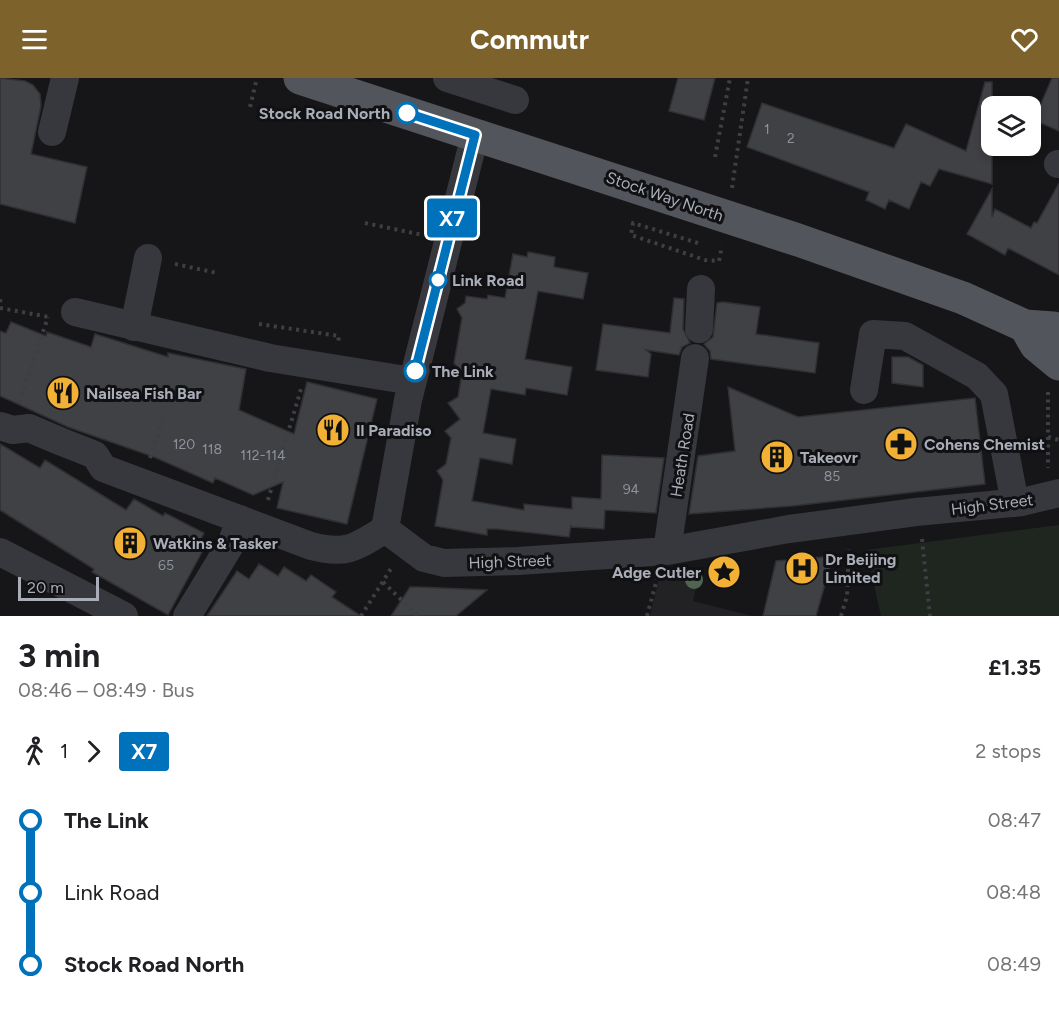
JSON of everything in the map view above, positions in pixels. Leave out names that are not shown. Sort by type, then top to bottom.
[{"type":"main road","name":"Stock Way North","points":[[300,78],[728,217],[963,298],[1025,326],[1053,328],[1059,333]]},
{"type":"main road","points":[[1025,326],[1053,375]]},
{"type":"street","points":[[52,132],[65,78]]},
{"type":"street","points":[[447,78],[515,100]]},
{"type":"street","points":[[5,427],[29,428],[95,455],[103,468],[311,546],[340,552],[360,545],[395,538],[412,381],[475,135]]},
{"type":"street","points":[[134,327],[148,258]]},
{"type":"street","points":[[699,329],[701,289]]},
{"type":"street","points":[[75,312],[308,365],[412,381]]},
{"type":"street","points":[[864,390],[873,334],[905,336],[977,376],[994,394],[1015,503]]},
{"type":"street","name":"Heath Road","points":[[667,551],[695,358]]},
{"type":"street","name":"High Street","points":[[395,538],[424,558],[444,563],[518,561],[667,551],[707,542],[916,512],[1015,503],[1054,485]]},
{"type":"street","points":[[187,616],[232,542],[250,523]]},
{"type":"street","points":[[0,552],[124,616]]},
{"type":"path","points":[[250,107],[257,78]]},
{"type":"path","points":[[716,157],[730,78]]},
{"type":"path","points":[[698,243],[633,223],[631,235],[705,260],[719,261],[728,217],[748,78]]},
{"type":"path","points":[[365,223],[447,239]]},
{"type":"path","points":[[0,302],[1,297]]},
{"type":"path","points":[[0,308],[48,317],[5,427]]},
{"type":"path","points":[[255,323],[339,336]]},
{"type":"path","points":[[250,523],[308,365]]},
{"type":"path","points":[[1053,375],[1048,437],[1054,485]]},
{"type":"path","points":[[142,483],[164,416]]},
{"type":"path","points":[[1048,437],[1059,440]]},
{"type":"path","points":[[916,512],[923,542],[930,616]]},
{"type":"path","points":[[841,616],[847,596],[849,552],[845,522]]},
{"type":"path","points":[[361,616],[383,582],[395,538]]},
{"type":"path","points":[[647,616],[667,551]]},
{"type":"path","points":[[383,582],[418,616]]},
{"type":"shaded area","points":[[1059,525],[1059,616],[881,616],[866,550]]},
{"type":"shaded area","points":[[700,571],[693,601],[752,616],[650,616],[660,575]]},
{"type":"building","points":[[0,78],[25,81],[33,85],[40,94],[41,106],[31,154],[87,167],[75,223],[0,204]]},
{"type":"building","points":[[678,78],[715,78],[704,120],[669,111]]},
{"type":"building","points":[[1052,78],[1059,78],[1059,131],[1041,123],[1041,104]]},
{"type":"building","points":[[985,82],[992,82],[992,96],[981,96]]},
{"type":"building","points":[[981,97],[981,156],[992,156],[992,184],[939,169],[930,186],[921,182],[909,209],[889,200],[885,209],[866,200],[869,192],[747,147],[762,103],[894,148],[906,124],[966,151]]},
{"type":"building","points":[[1059,183],[1059,275],[1008,248],[1005,255],[967,234],[992,189],[992,217],[995,209],[1031,228],[1034,222],[1037,223]]},
{"type":"building","points":[[528,252],[555,257],[554,267],[588,273],[583,299],[538,291],[525,359],[572,367],[567,395],[526,388],[525,395],[491,389],[483,433],[516,439],[512,464],[480,458],[472,501],[524,510],[524,504],[572,509],[572,497],[601,499],[602,455],[664,458],[656,513],[605,510],[604,529],[571,527],[571,525],[569,537],[497,529],[487,529],[487,535],[435,526],[443,480],[437,471],[446,464],[451,438],[445,431],[460,419],[448,403],[458,397],[462,373],[454,363],[462,318],[457,309],[465,303],[466,296],[487,299],[488,295],[505,298],[513,254],[527,257]]},
{"type":"building","points":[[674,298],[684,299],[683,329],[690,343],[682,347],[679,355],[646,350],[651,354],[648,377],[596,370],[603,324],[670,333]]},
{"type":"building","points":[[717,303],[760,307],[756,334],[819,343],[815,373],[711,359],[710,351],[704,344],[713,337]]},
{"type":"building","points":[[11,322],[46,336],[47,332],[91,347],[95,334],[168,357],[168,353],[246,369],[239,410],[294,434],[307,382],[377,399],[347,524],[277,508],[283,482],[253,495],[215,478],[213,483],[154,457],[68,427],[0,396],[0,331],[6,333]]},
{"type":"building","points":[[892,357],[908,357],[923,365],[923,387],[892,383]]},
{"type":"building","points":[[728,387],[798,417],[975,398],[985,484],[792,506],[689,514],[698,456],[735,451]]},
{"type":"building","points":[[0,444],[40,468],[45,460],[126,510],[134,499],[163,516],[165,513],[204,533],[196,549],[202,552],[168,615],[92,572],[94,569],[0,510]]},
{"type":"building","points":[[833,556],[816,616],[763,616],[776,561]]},
{"type":"building","points":[[259,564],[278,576],[284,567],[306,581],[311,575],[336,592],[332,597],[361,616],[207,616],[237,571],[249,579]]},
{"type":"building","points":[[410,587],[487,590],[456,616],[391,616]]},
{"type":"bus line","name":"X7","points":[[407,113],[475,135],[454,210],[415,371]]},
{"type":"place","name":"Stock Road North","points":[[407,113]]},
{"type":"place","name":"Link Road","points":[[438,280]]},
{"type":"place","name":"The Link","points":[[415,371]]},
{"type":"place","name":"Nailsea Fish Bar","points":[[63,393]]},
{"type":"place","name":"Il Paradiso","points":[[333,430]]},
{"type":"place","name":"Cohens Chemist","points":[[901,444]]},
{"type":"place","name":"Takeovr","points":[[777,457]]},
{"type":"place","name":"Watkins & Tasker","points":[[130,543]]},
{"type":"place","name":"Dr Beijing Limited","points":[[802,568]]},
{"type":"place","name":"Adge Cutler","points":[[724,572]]}]
